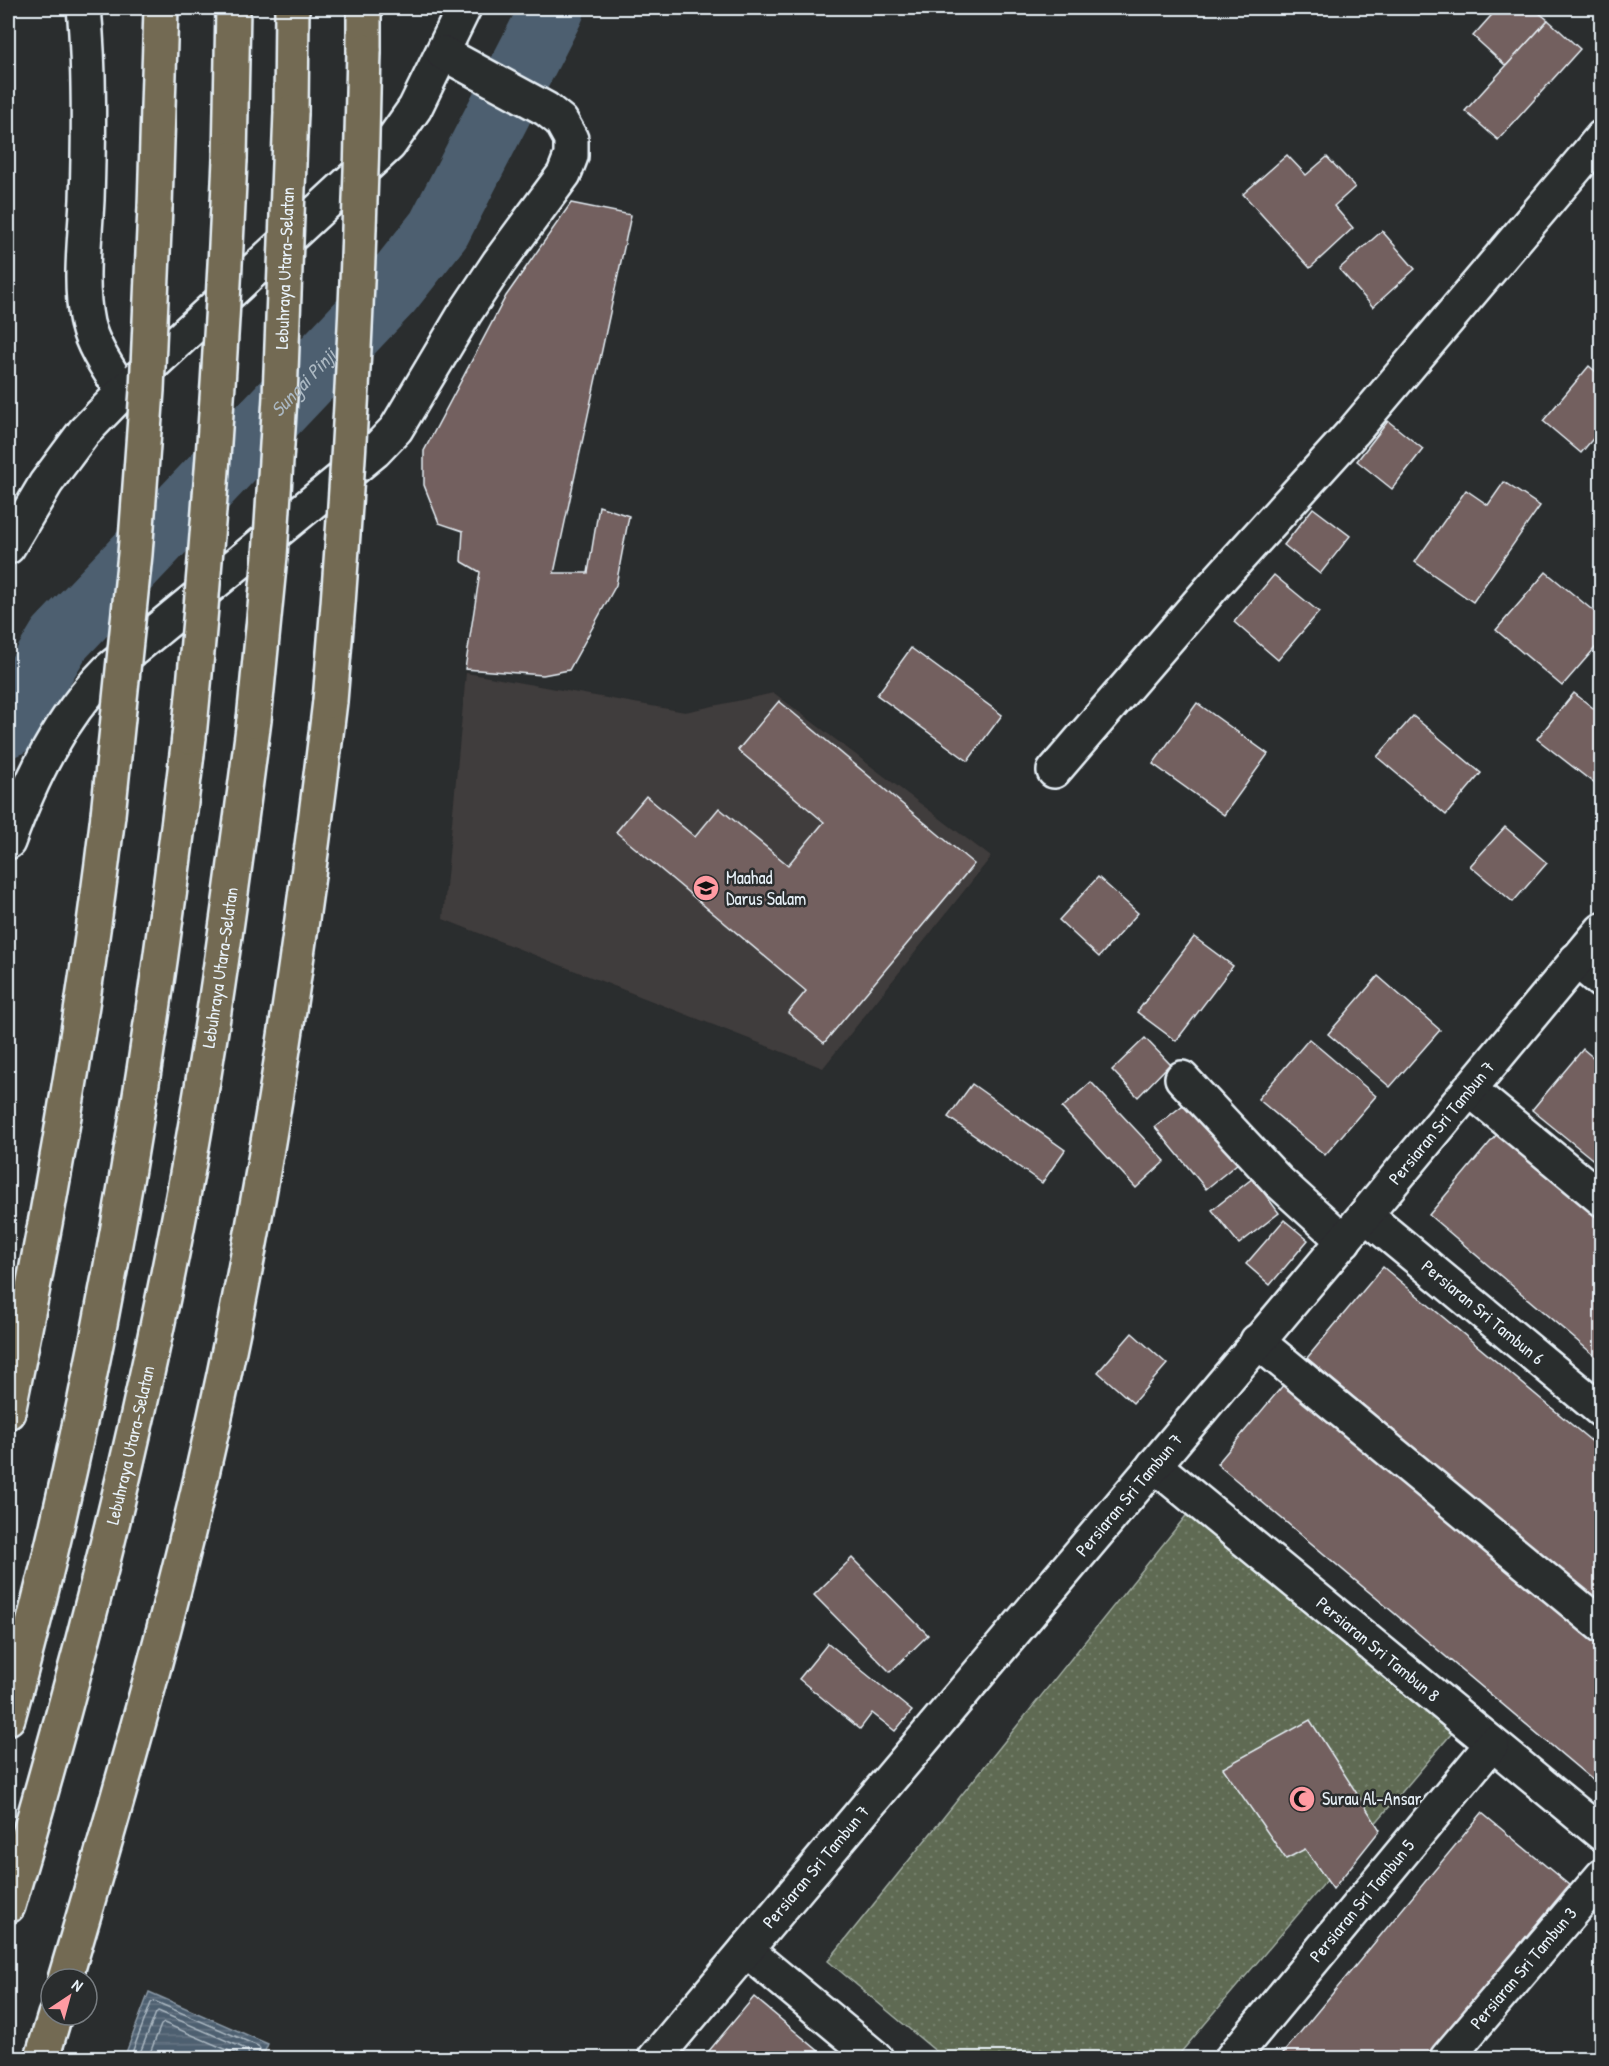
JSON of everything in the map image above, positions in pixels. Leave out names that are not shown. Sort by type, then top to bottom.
[{"type":"main road","points":[[8,1413],[37,1273],[62,1132],[83,1000],[108,815],[136,531],[147,390],[161,8]]},
{"type":"main road","points":[[8,1718],[75,1444],[132,1146],[167,923],[207,557],[230,159],[233,8]]},
{"type":"main road","name":"Lebuhraya Utara–Selatan","points":[[8,1906],[64,1711],[130,1455],[164,1296],[190,1157],[228,923],[254,720],[270,556],[280,397],[291,112],[292,8]]},
{"type":"main road","points":[[69,1967],[140,1724],[201,1477],[235,1317],[283,1053],[301,934],[330,701],[342,563],[353,396],[361,210],[364,8]]},
{"type":"main road","points":[[42,2058],[51,2027]]},
{"type":"street","points":[[84,8],[88,48],[83,296],[88,325],[96,347],[123,392]]},
{"type":"street","points":[[8,547],[46,483],[84,432],[123,392],[389,145],[415,108],[455,60],[464,8]]},
{"type":"street","points":[[8,842],[26,792],[54,738],[88,690],[107,671],[375,451],[396,429],[465,313],[499,262],[564,174],[571,156],[571,139],[561,121],[546,109],[455,60]]},
{"type":"street","points":[[1054,771],[1215,584],[1353,432],[1602,137]]},
{"type":"street","name":"Persiaran Sri Tambun 7","points":[[655,2058],[1257,1341],[1344,1241],[1602,930]]},
{"type":"street","points":[[1576,960],[1602,982]]},
{"type":"street","points":[[1182,1078],[1278,1181],[1344,1241]]},
{"type":"street","points":[[1469,1089],[1602,1199]]},
{"type":"street","name":"Persiaran Sri Tambun 6","points":[[1365,1215],[1602,1411]]},
{"type":"street","points":[[1257,1341],[1602,1626]]},
{"type":"street","name":"Persiaran Sri Tambun 8","points":[[1155,1465],[1602,1834]]},
{"type":"street","name":"Persiaran Sri Tambun 5","points":[[1232,2058],[1492,1744]]},
{"type":"street","name":"Persiaran Sri Tambun 3","points":[[1447,2058],[1602,1876]]},
{"type":"street","points":[[746,1950],[876,2058]]},
{"type":"shaded area","name":"Maahad Darus Salam","points":[[466,673],[685,712],[774,693],[991,857],[823,1068],[443,919]]},
{"type":"green space","points":[[1189,1512],[1452,1733],[1176,2058],[944,2058],[828,1961]]},
{"type":"water","points":[[149,1992],[268,2044],[262,2058],[124,2058]]},
{"type":"building","points":[[1498,8],[1533,8],[1548,20],[1506,66],[1473,36]]},
{"type":"building","points":[[1548,20],[1580,49],[1498,140],[1465,111]]},
{"type":"building","points":[[1287,155],[1306,175],[1327,157],[1355,187],[1334,206],[1353,228],[1310,268],[1243,194]]},
{"type":"building","points":[[571,203],[631,215],[554,573],[588,573],[599,506],[629,516],[616,585],[569,670],[543,675],[465,669],[480,572],[461,561],[463,531],[439,523],[424,485],[424,451],[506,296]]},
{"type":"building","points":[[1382,231],[1415,269],[1373,307],[1339,269]]},
{"type":"building","points":[[1589,366],[1602,377],[1602,428],[1581,453],[1543,421]]},
{"type":"building","points":[[1388,421],[1423,449],[1392,489],[1357,461]]},
{"type":"building","points":[[1504,482],[1540,506],[1473,602],[1415,562],[1466,490],[1488,505]]},
{"type":"building","points":[[1313,508],[1350,536],[1320,574],[1284,545]]},
{"type":"building","points":[[1546,572],[1602,618],[1602,640],[1562,686],[1496,630]]},
{"type":"building","points":[[1274,575],[1319,612],[1278,660],[1234,622]]},
{"type":"building","points":[[911,648],[1002,715],[968,761],[877,695]]},
{"type":"building","points":[[1574,693],[1602,715],[1602,776],[1595,784],[1537,739]]},
{"type":"building","points":[[779,701],[974,864],[824,1043],[788,1013],[806,991],[616,832],[646,796],[695,837],[719,808],[788,865],[824,822],[738,750]]},
{"type":"building","points":[[1197,703],[1268,754],[1224,815],[1153,764]]},
{"type":"building","points":[[1413,716],[1481,773],[1446,815],[1377,757]]},
{"type":"building","points":[[1505,827],[1547,863],[1513,902],[1470,866]]},
{"type":"building","points":[[1098,877],[1138,913],[1099,957],[1059,920]]},
{"type":"building","points":[[1194,937],[1233,966],[1176,1041],[1137,1012]]},
{"type":"building","points":[[1378,976],[1440,1030],[1390,1087],[1328,1034]]},
{"type":"building","points":[[1145,1038],[1170,1064],[1138,1097],[1112,1070]]},
{"type":"building","points":[[1309,1039],[1376,1096],[1325,1155],[1258,1099]]},
{"type":"building","points":[[1583,1049],[1602,1065],[1602,1167],[1532,1110]]},
{"type":"building","points":[[1091,1082],[1165,1161],[1136,1188],[1062,1108]]},
{"type":"building","points":[[972,1084],[1065,1150],[1042,1183],[948,1117]]},
{"type":"building","points":[[1192,1098],[1243,1159],[1206,1189],[1155,1127]]},
{"type":"building","points":[[1497,1134],[1602,1222],[1602,1362],[1429,1215]]},
{"type":"building","points":[[1253,1178],[1279,1213],[1239,1244],[1212,1210]]},
{"type":"building","points":[[1284,1220],[1308,1240],[1270,1285],[1246,1264]]},
{"type":"building","points":[[1383,1267],[1602,1450],[1602,1605],[1307,1358]]},
{"type":"building","points":[[1132,1333],[1167,1364],[1133,1403],[1098,1372]]},
{"type":"building","points":[[1285,1383],[1602,1649],[1602,1788],[1217,1464]]},
{"type":"building","points":[[852,1558],[928,1635],[890,1672],[814,1595]]},
{"type":"building","points":[[828,1643],[912,1711],[895,1731],[872,1713],[860,1729],[799,1679]]},
{"type":"building","name":"Surau Al-Ansar","points":[[1310,1720],[1380,1830],[1333,1889],[1305,1849],[1286,1859],[1223,1768]]},
{"type":"building","points":[[1482,1813],[1569,1885],[1425,2058],[1279,2058]]},
{"type":"building","points":[[754,1997],[827,2058],[703,2058]]},
{"type":"waterway","name":"Sungai Pinji","points":[[8,725],[59,640],[390,291],[439,229],[553,8]]},
{"type":"place","name":"Maahad Darus Salam","points":[[706,888]]},
{"type":"place","name":"Surau Al-Ansar","points":[[1302,1799]]}]
